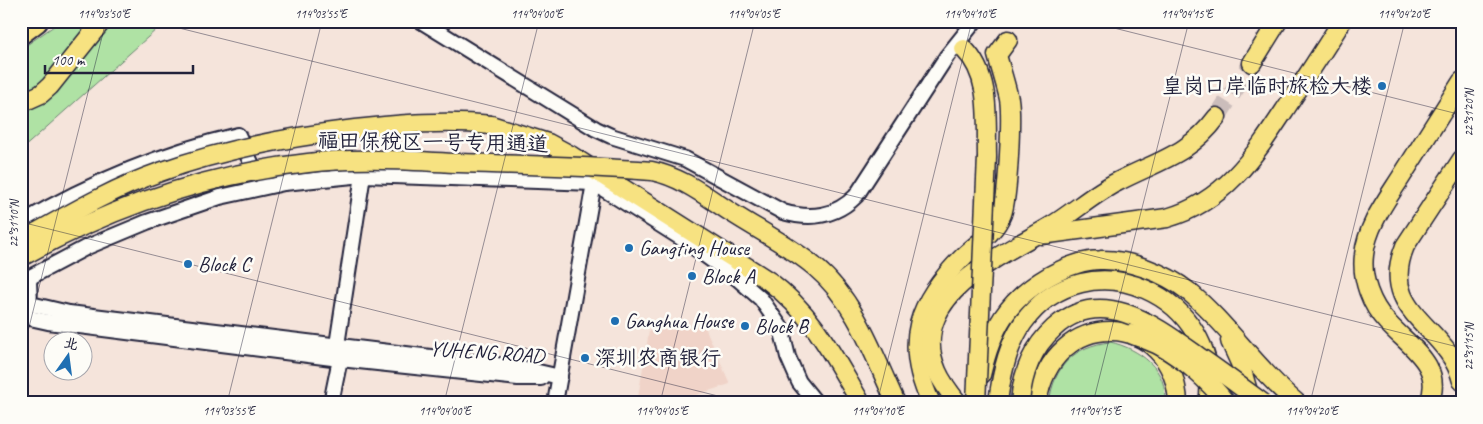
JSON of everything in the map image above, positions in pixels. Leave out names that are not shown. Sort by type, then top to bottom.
[{"type":"highway","points":[[21,33],[38,21]]},
{"type":"main road","points":[[21,103],[42,94],[102,21]]},
{"type":"main road","points":[[1252,63],[1278,21]]},
{"type":"main road","points":[[1028,238],[1167,218],[1187,212],[1218,194],[1237,176],[1257,152],[1342,21]]},
{"type":"main road","points":[[931,403],[918,363],[917,333],[921,313],[935,288],[965,255],[990,232],[1002,214],[1005,201],[1009,100],[997,55],[1008,40]]},
{"type":"main road","points":[[964,49],[975,61],[985,92],[987,157],[976,403]]},
{"type":"main road","points":[[1428,403],[1432,389],[1426,362],[1417,349],[1390,325],[1379,311],[1367,284],[1364,258],[1368,237],[1378,214],[1462,81]]},
{"type":"main road","points":[[958,403],[937,373],[930,347],[935,318],[940,308],[970,276],[1028,238],[1052,225],[1101,190],[1187,148],[1207,130],[1217,117]]},
{"type":"main road","name":"福田保税区一号专用通道","points":[[21,241],[132,183],[202,158],[266,142],[396,125],[445,122],[490,125],[548,143],[572,156],[769,281],[792,299],[807,315],[861,403]]},
{"type":"main road","points":[[1462,159],[1405,246],[1398,262],[1397,274],[1403,298],[1413,314],[1453,358],[1462,381]]},
{"type":"main road","name":"福田保税区一号专用通道","points":[[21,257],[102,216],[147,199],[222,179],[306,163],[385,160],[664,174],[688,185],[816,268],[836,288],[852,311],[896,403]]},
{"type":"main road","points":[[976,403],[992,336],[1009,307],[1022,293],[1057,272],[1077,264],[1099,260],[1130,264],[1171,280],[1189,292],[1297,403]]},
{"type":"main road","points":[[1171,280],[1199,304],[1224,332],[1240,363],[1248,396]]},
{"type":"main road","points":[[998,403],[1008,354],[1023,323],[1046,300],[1063,290],[1096,281],[1132,283],[1152,291],[1171,302],[1186,317],[1197,334],[1205,352],[1210,374],[1208,403]]},
{"type":"main road","points":[[1020,403],[1028,365],[1044,338],[1057,325],[1068,318],[1095,309],[1124,312],[1153,324],[1258,403]]},
{"type":"main road","points":[[1037,403],[1046,368],[1065,345],[1088,334],[1104,331],[1131,334],[1160,346],[1206,381],[1226,403]]},
{"type":"main road","points":[[1131,334],[1153,347],[1169,366],[1174,378],[1178,403]]},
{"type":"main road","points":[[944,385],[963,403]]},
{"type":"main road","points":[[1248,396],[1263,403]]},
{"type":"street","points":[[422,21],[596,129],[611,136],[685,159],[783,212],[800,217],[816,217],[833,213],[846,206],[856,196],[947,56],[974,21]]},
{"type":"street","points":[[21,223],[61,201],[146,162],[238,135],[257,173],[268,180],[284,183]]},
{"type":"street","points":[[332,403],[363,175]]},
{"type":"street","points":[[26,303],[30,282],[27,276],[86,247],[186,207],[255,188],[363,175],[594,183],[681,238],[738,279],[761,300],[781,328],[788,357],[799,382],[816,403]]},
{"type":"street","points":[[556,403],[594,183]]},
{"type":"street","points":[[61,201],[86,247]]},
{"type":"street","name":"YUHENG ROAD","points":[[26,303],[69,313],[338,352]]},
{"type":"street","name":"YUHENG ROAD","points":[[21,316],[48,322],[338,352],[521,368],[560,377]]},
{"type":"shaded area","points":[[705,327],[730,384],[672,403],[637,403],[649,331]]},
{"type":"green space","points":[[61,21],[166,21],[21,150],[21,49]]},
{"type":"green space","points":[[1110,342],[1131,349],[1150,362],[1162,380],[1165,391],[1164,403],[1049,403],[1056,378],[1068,360],[1086,348]]},
{"type":"tunnel","points":[[1217,117],[1252,63]]},
{"type":"place","name":"皇岗口岸临时旅检大楼","points":[[1382,86]]},
{"type":"place","name":"Gangting House","points":[[629,248]]},
{"type":"place","name":"Block C","points":[[188,264]]},
{"type":"place","name":"Block A","points":[[692,276]]},
{"type":"place","name":"Ganghua House","points":[[615,321]]},
{"type":"place","name":"Block B","points":[[745,326]]},
{"type":"place","name":"深圳农商银行","points":[[585,358]]}]
